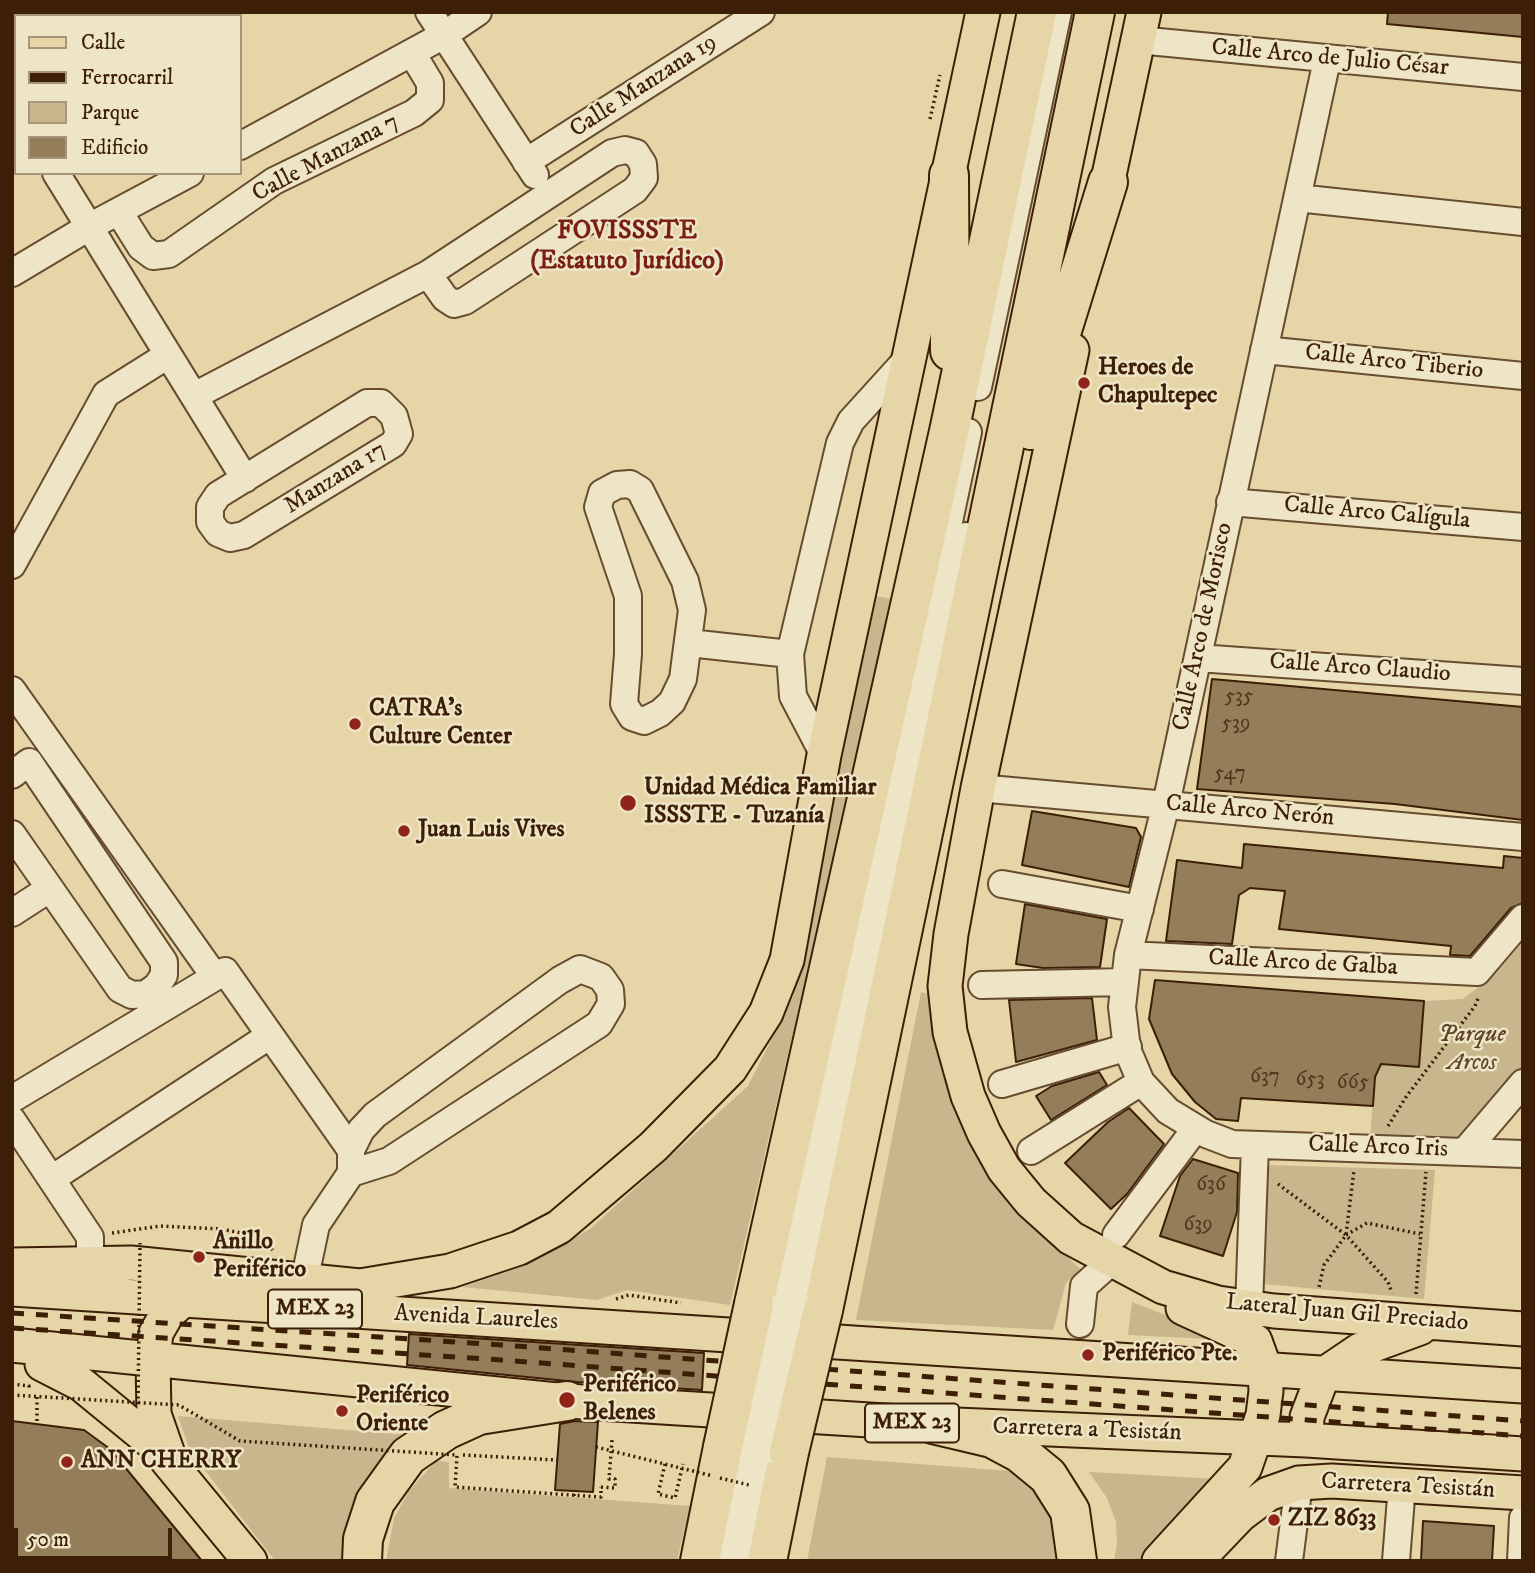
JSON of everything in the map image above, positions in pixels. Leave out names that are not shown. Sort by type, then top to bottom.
[{"type":"highway","points":[[767,1561],[757,1449],[790,1307],[950,427],[1037,12]]},
{"type":"highway","points":[[963,653],[1095,12]]},
{"type":"highway","points":[[949,175],[950,427]]},
{"type":"highway","points":[[700,1561],[757,1449],[790,1307],[963,653],[1108,183]]},
{"type":"highway","points":[[362,1561],[363,1539],[375,1502],[408,1456],[446,1430],[479,1415],[567,1401]]},
{"type":"highway","points":[[933,1424],[992,1438],[1020,1453],[1048,1476],[1070,1511],[1076,1536],[1077,1561]]},
{"type":"main road","name":"Avenida Laureles","points":[[12,1265],[90,1251],[131,1263],[306,1270],[360,1286],[450,1271],[519,1248],[559,1227],[653,1147],[730,1069],[766,1013],[787,960],[824,755],[983,12]]},
{"type":"main road","name":"Lateral Juan Gil Preciado","points":[[1141,26],[978,788],[951,934],[945,986],[955,1052],[968,1096],[984,1133],[1004,1169],[1031,1202],[1071,1238],[1119,1256],[1163,1287],[1218,1303],[1250,1307],[1523,1329]]},
{"type":"main road","points":[[1119,1256],[1149,1292],[1255,1341],[1265,1369],[1263,1415],[1245,1467],[1159,1561]]},
{"type":"main road","points":[[360,1286],[506,1320]]},
{"type":"main road","name":"Avenida Laureles","points":[[12,1289],[446,1319],[506,1320],[1265,1369]]},
{"type":"main road","points":[[172,1462],[154,1414],[153,1360],[156,1333],[167,1314],[183,1300]]},
{"type":"main road","points":[[1306,1440],[1307,1417],[1323,1374],[1360,1350],[1399,1333],[1429,1326],[1461,1325]]},
{"type":"main road","name":"MEX 23","points":[[12,1345],[567,1401]]},
{"type":"main road","points":[[28,1371],[128,1370],[153,1360]]},
{"type":"main road","name":"MEX 23","points":[[1265,1369],[1523,1387]]},
{"type":"main road","points":[[28,1371],[81,1384],[112,1408],[172,1462],[250,1561]]},
{"type":"main road","name":"Carretera a Tesistán","points":[[567,1401],[933,1424],[1306,1440],[1523,1454]]},
{"type":"main road","points":[[1475,1490],[1523,1477]]},
{"type":"main road","name":"Carretera Tesistán","points":[[1196,1561],[1240,1515],[1277,1489],[1299,1483],[1315,1481],[1523,1493]]},
{"type":"street","points":[[429,12],[547,194]]},
{"type":"street","points":[[242,145],[444,35],[478,12]]},
{"type":"street","name":"Calle Manzana 19","points":[[526,162],[761,12]]},
{"type":"street","points":[[790,1307],[1058,12]]},
{"type":"street","points":[[790,1307],[1083,12]]},
{"type":"street","name":"Calle Arco de Julio César","points":[[1141,26],[1327,60],[1523,77]]},
{"type":"street","name":"Calle Manzana 7","points":[[119,212],[141,247],[153,256],[169,254],[274,181],[414,113],[430,100],[430,83],[412,53]]},
{"type":"street","name":"Calle Arco de Morisco","points":[[1247,1150],[1196,1128],[1168,1111],[1141,1082],[1128,1047],[1122,1006],[1128,955],[1166,804],[1327,60]]},
{"type":"street","points":[[194,396],[428,274],[612,153],[625,150],[636,153],[643,164],[644,178],[635,190],[465,301],[454,304],[445,298],[428,274]]},
{"type":"street","points":[[57,175],[245,479]]},
{"type":"street","points":[[12,273],[89,227],[186,175]]},
{"type":"street","points":[[1297,198],[1523,222]]},
{"type":"street","name":"Calle Arco Tiberio","points":[[1264,350],[1523,376]]},
{"type":"street","points":[[12,565],[106,394],[168,355]]},
{"type":"street","points":[[824,755],[793,696],[790,654],[840,443],[851,421],[911,355]]},
{"type":"street","name":"Manzana 17","points":[[367,403],[381,403],[394,416],[399,434],[393,444],[244,535],[230,538],[218,534],[210,522],[210,508],[218,495],[245,479],[367,403]]},
{"type":"street","points":[[630,484],[640,490],[685,582],[692,610],[689,643],[683,679],[672,702],[660,713],[644,721],[632,717],[624,704],[628,654],[628,596],[598,507],[602,494],[617,485],[630,484]]},
{"type":"street","name":"Calle Arco Calígula","points":[[1230,502],[1523,527]]},
{"type":"street","points":[[689,643],[790,654]]},
{"type":"street","name":"Calle Arco Claudio","points":[[1198,657],[1523,681]]},
{"type":"street","points":[[12,690],[220,974],[269,1036],[351,1162]]},
{"type":"street","points":[[12,775],[29,762],[164,962],[164,975],[157,986],[146,993],[132,995],[120,989],[12,834]]},
{"type":"street","name":"Calle Arco Nerón","points":[[978,788],[1523,837]]},
{"type":"street","points":[[1002,884],[1140,909]]},
{"type":"street","points":[[12,913],[49,889]]},
{"type":"street","points":[[1477,972],[1523,918]]},
{"type":"street","name":"Calle Arco de Galba","points":[[1128,955],[1477,972]]},
{"type":"street","points":[[306,1270],[316,1225],[351,1162],[361,1130],[375,1115],[560,980],[580,969],[601,977],[610,990],[611,1004],[599,1024],[389,1161],[351,1162]]},
{"type":"street","points":[[12,1099],[220,974]]},
{"type":"street","points":[[982,985],[1125,982]]},
{"type":"street","points":[[53,1178],[269,1036]]},
{"type":"street","points":[[1002,1084],[1128,1047]]},
{"type":"street","points":[[1031,1151],[1141,1082]]},
{"type":"street","points":[[1466,1150],[1523,1083]]},
{"type":"street","points":[[12,1120],[53,1178],[90,1251]]},
{"type":"street","points":[[1080,1324],[1084,1286],[1119,1256],[1196,1128]]},
{"type":"street","name":"Calle Arco Iris","points":[[1247,1150],[1357,1147],[1523,1154]]},
{"type":"street","points":[[1247,1150],[1250,1307]]},
{"type":"street","points":[[721,1561],[757,1449]]},
{"type":"street","points":[[746,1561],[757,1449]]},
{"type":"street","points":[[1289,1561],[1299,1483]]},
{"type":"street","points":[[1396,1561],[1402,1485]]},
{"type":"street","points":[[1521,1561],[1523,1518]]},
{"type":"path","points":[[930,122],[940,72]]},
{"type":"path","points":[[1391,1149],[1387,1136],[1389,1121],[1475,1006],[1482,981],[1477,972]]},
{"type":"path","points":[[1346,1236],[1357,1147]]},
{"type":"path","points":[[1415,1303],[1428,1149]]},
{"type":"path","points":[[1247,1150],[1265,1162],[1277,1183],[1346,1236],[1388,1282],[1395,1302]]},
{"type":"path","points":[[1317,1295],[1324,1265],[1346,1236],[1367,1223],[1421,1234]]},
{"type":"path","points":[[90,1251],[160,1226],[221,1229],[256,1236],[278,1254],[306,1270]]},
{"type":"path","points":[[138,1405],[140,1243]]},
{"type":"path","points":[[12,1384],[28,1371]]},
{"type":"path","points":[[12,1395],[138,1405],[178,1405],[240,1441],[557,1460]]},
{"type":"path","points":[[37,1397],[37,1421]]},
{"type":"path","points":[[457,1455],[455,1487],[574,1493],[601,1497],[601,1487],[615,1488],[615,1479],[609,1479],[612,1440]]},
{"type":"path","points":[[596,1447],[750,1485]]},
{"type":"path","points":[[665,1464],[658,1494],[675,1498],[683,1464]]},
{"type":"green space","points":[[875,596],[893,599],[730,1305],[627,1290],[597,1300],[463,1287],[524,1266],[590,1229],[748,1086],[793,997]]},
{"type":"green space","name":"Parque Arcos","points":[[1523,942],[1523,1068],[1464,1140],[1370,1138],[1376,1064],[1419,1067],[1424,1001],[1463,999],[1496,973]]},
{"type":"green space","points":[[921,992],[932,995],[937,1045],[969,1139],[1014,1206],[1080,1269],[1066,1283],[1053,1330],[856,1320]]},
{"type":"green space","points":[[1266,1165],[1435,1170],[1424,1299],[1264,1284]]},
{"type":"green space","points":[[1132,1302],[1229,1340],[1128,1335]]},
{"type":"green space","points":[[178,1416],[420,1436],[349,1561],[275,1561],[190,1451]]},
{"type":"green space","points":[[827,1457],[1010,1471],[1035,1491],[1052,1515],[1063,1561],[807,1561]]},
{"type":"green space","points":[[436,1461],[449,1462],[449,1488],[690,1506],[677,1561],[386,1561],[394,1518],[409,1491]]},
{"type":"green space","points":[[1089,1472],[1220,1479],[1143,1561],[1114,1561],[1117,1544],[1116,1522],[1107,1498]]},
{"type":"building","points":[[1388,12],[1523,12],[1523,37],[1387,24]]},
{"type":"building","points":[[1212,679],[1523,707],[1523,820],[1395,804],[1197,789]]},
{"type":"building","points":[[1032,811],[1136,828],[1141,837],[1129,887],[1022,865]]},
{"type":"building","points":[[1244,844],[1503,868],[1504,856],[1523,858],[1523,903],[1511,908],[1470,956],[1450,955],[1451,946],[1279,929],[1285,891],[1250,888],[1239,895],[1232,944],[1166,941],[1177,860],[1242,868]]},
{"type":"building","points":[[1025,904],[1107,919],[1100,967],[1043,968],[1016,964]]},
{"type":"building","points":[[1155,980],[1424,1001],[1419,1067],[1381,1064],[1375,1077],[1373,1106],[1241,1098],[1238,1121],[1216,1119],[1195,1102],[1172,1074],[1149,1019]]},
{"type":"building","points":[[1092,998],[1097,1040],[1016,1062],[1009,1000]]},
{"type":"building","points":[[1099,1072],[1107,1085],[1051,1120],[1036,1096],[1052,1086]]},
{"type":"building","points":[[1129,1108],[1164,1144],[1127,1194],[1111,1209],[1065,1163],[1108,1122]]},
{"type":"building","points":[[1193,1159],[1238,1173],[1237,1212],[1223,1256],[1160,1236],[1180,1176]]},
{"type":"building","points":[[409,1334],[704,1353],[702,1390],[577,1382],[407,1365]]},
{"type":"building","points":[[12,1421],[84,1430],[110,1449],[202,1561],[12,1561]]},
{"type":"building","points":[[575,1421],[598,1422],[593,1492],[555,1490],[560,1424]]},
{"type":"building","points":[[1423,1521],[1494,1526],[1492,1561],[1421,1561]]},
{"type":"railway","points":[[12,1313],[502,1345],[1523,1421]]},
{"type":"railway","points":[[12,1328],[501,1360],[1523,1436]]},
{"type":"place","name":"Heroes de Chapultepec","points":[[1084,383]]},
{"type":"place","name":"CATRA's Culture Center","points":[[355,724]]},
{"type":"place","name":"Unidad Médica Familiar ISSSTE - Tuzanía","points":[[628,803]]},
{"type":"place","name":"Juan Luis Vives","points":[[404,831]]},
{"type":"place","name":"Anillo Periférico","points":[[199,1257]]},
{"type":"place","name":"Periférico Pte.","points":[[1088,1355]]},
{"type":"place","name":"Periférico Belenes","points":[[567,1400]]},
{"type":"place","name":"Periférico Oriente","points":[[342,1411]]},
{"type":"place","name":"ANN CHERRY","points":[[67,1462]]},
{"type":"place","name":"ZIZ 8633","points":[[1274,1520]]},
{"type":"district","name":"FOVISSSTE (Estatuto Jurídico)","points":[[627,248]]}]
